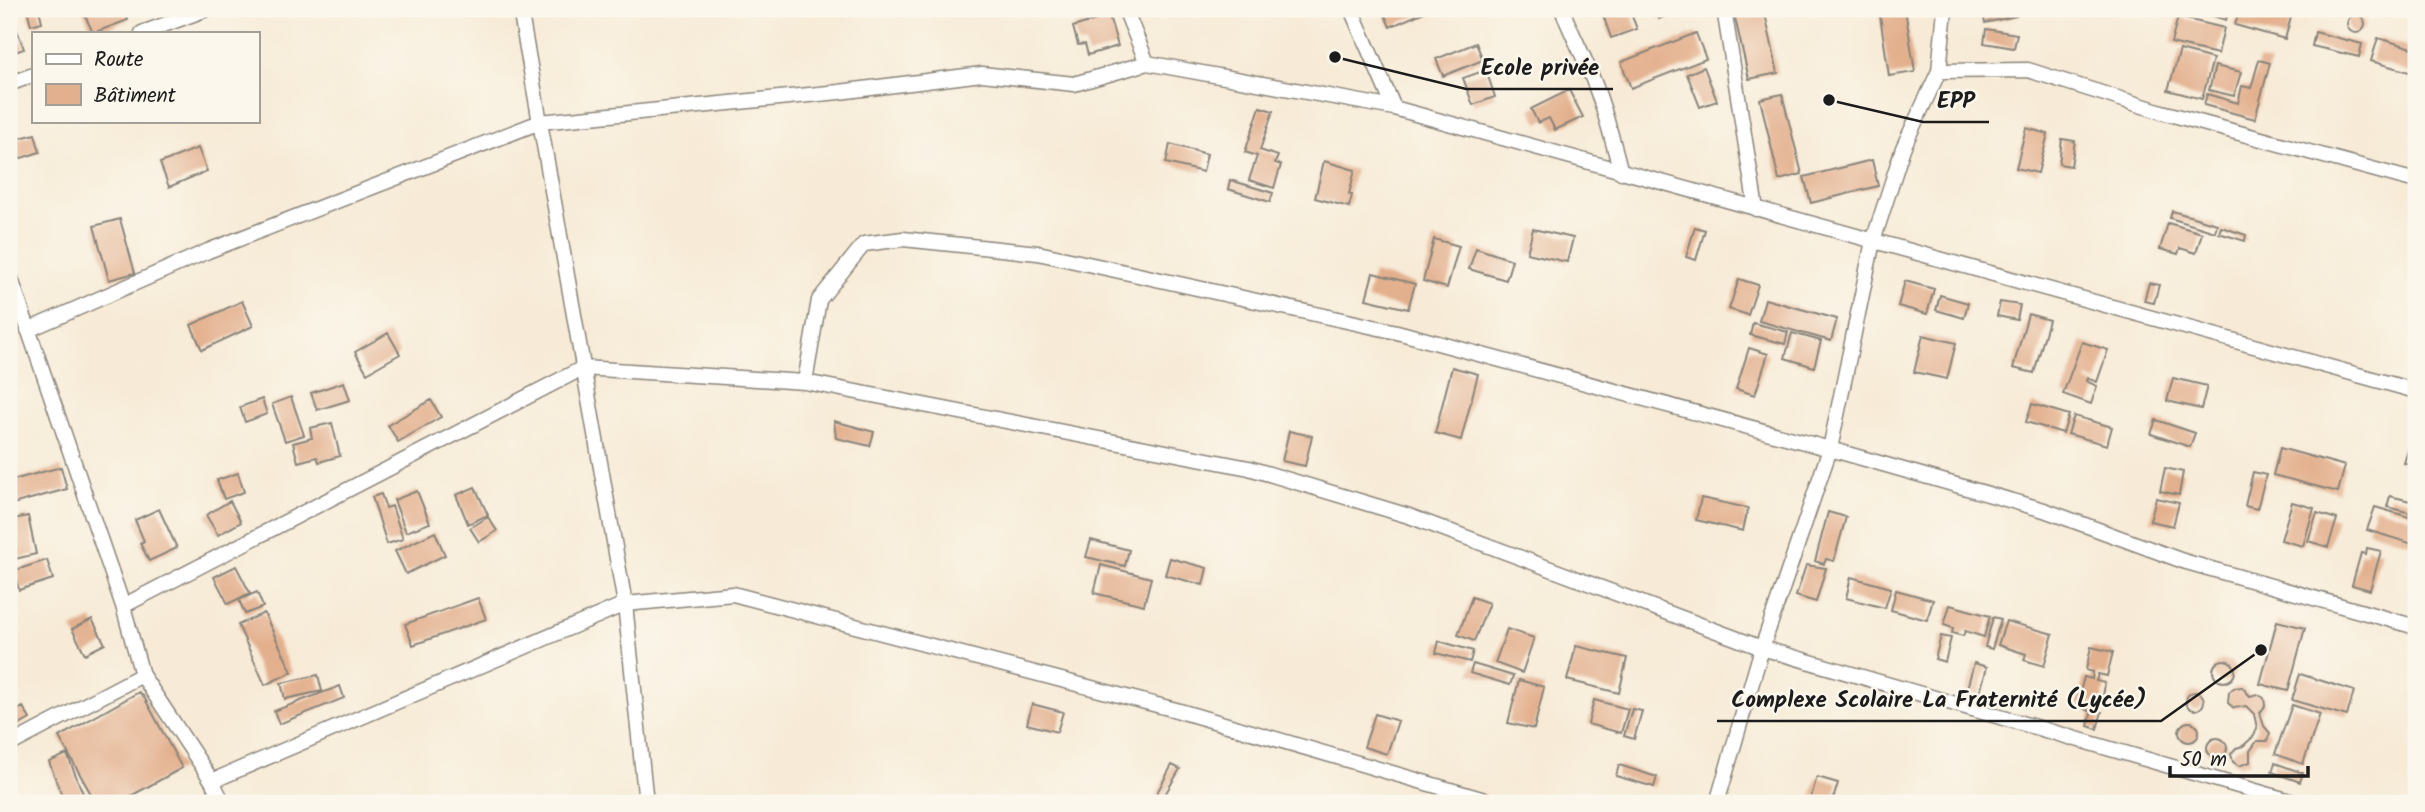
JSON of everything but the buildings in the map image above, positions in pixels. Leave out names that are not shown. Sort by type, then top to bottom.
[{"type":"street","points":[[145,32],[207,9]]},
{"type":"street","points":[[520,9],[625,604],[646,803]]},
{"type":"street","points":[[1125,9],[1147,64]]},
{"type":"street","points":[[1351,9],[1394,108]]},
{"type":"street","points":[[1562,9],[1587,65],[1609,125],[1622,172]]},
{"type":"street","points":[[1724,9],[1756,209]]},
{"type":"street","points":[[1717,803],[1762,648],[1830,449],[1873,241],[1903,148],[1939,71],[1945,9]]},
{"type":"street","points":[[29,330],[208,251],[540,122],[982,75],[1074,84],[1147,64],[1394,108],[2416,391]]},
{"type":"street","points":[[1939,71],[2028,70],[2162,112],[2416,181]]},
{"type":"street","points":[[9,84],[32,75]]},
{"type":"street","points":[[805,382],[819,300],[864,244],[903,239],[1038,253],[1396,332],[1830,449],[2044,510],[2183,561],[2416,627]]},
{"type":"street","points":[[9,273],[123,606],[142,675],[212,781],[223,803]]},
{"type":"street","points":[[123,606],[583,368],[805,382],[1249,468],[1409,516],[1762,648],[2297,803]]},
{"type":"street","points":[[212,781],[625,604],[733,594],[1163,706],[1495,803]]},
{"type":"street","points":[[9,744],[142,675]]},
{"type":"place","name":"Ecole privée","points":[[1335,57]]},
{"type":"place","name":"EPP","points":[[1829,100]]},
{"type":"place","name":"Complexe Scolaire La Fraternité (Lycée)","points":[[2261,650]]}]
